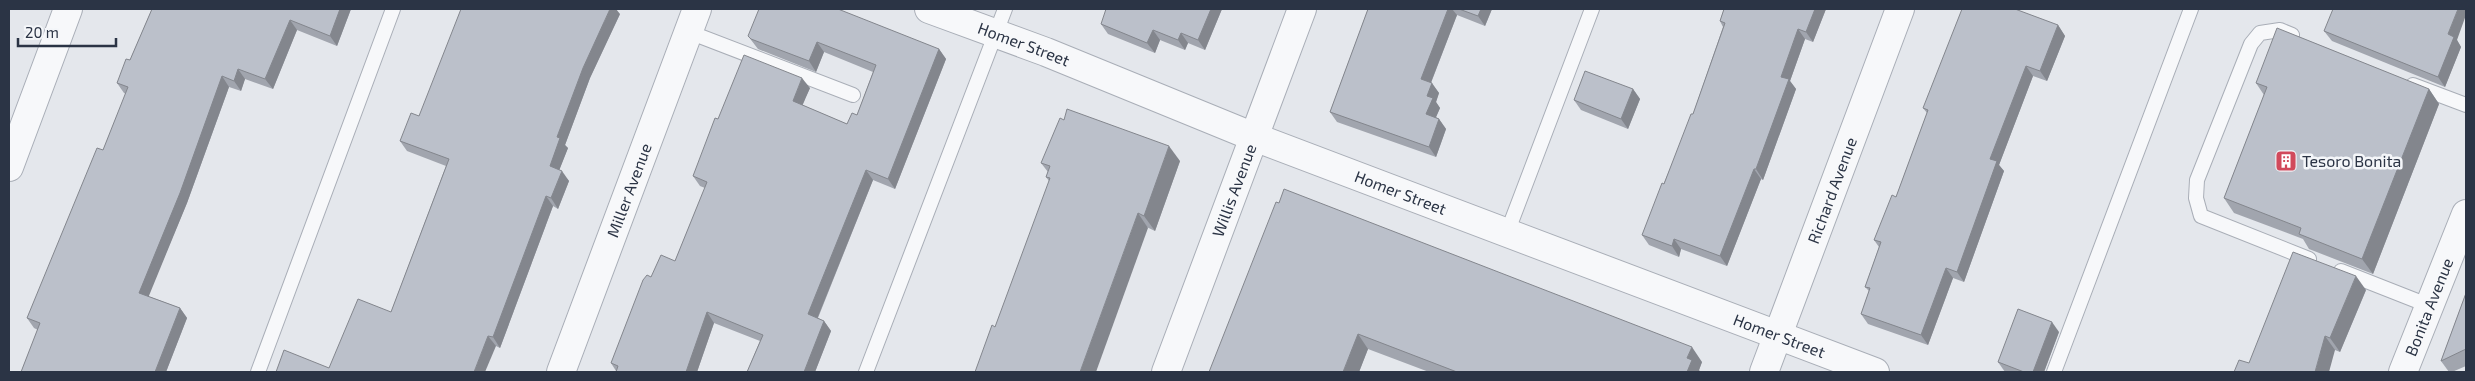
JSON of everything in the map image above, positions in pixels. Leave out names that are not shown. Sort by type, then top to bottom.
[{"type":"street","points":[[9,166],[68,9]]},
{"type":"street","name":"Homer Street","points":[[929,9],[1000,21],[1254,137],[1875,372]]},
{"type":"street","name":"Willis Avenue","points":[[1166,372],[1302,9]]},
{"type":"street","name":"Richard Avenue","points":[[1764,372],[1900,9]]},
{"type":"street","name":"Miller Avenue","points":[[561,372],[693,20]]},
{"type":"street","name":"Bonita Avenue","points":[[2403,372],[2466,214]]},
{"type":"lane","points":[[258,372],[394,9]]},
{"type":"lane","points":[[1506,233],[1592,9]]},
{"type":"lane","points":[[2054,372],[2191,9]]},
{"type":"lane","points":[[693,20],[853,95]]},
{"type":"lane","points":[[866,372],[1000,21]]},
{"type":"lane","points":[[2307,42],[2280,30],[2260,33],[2251,44],[2197,180],[2196,198],[2201,216],[2430,306]]},
{"type":"lane","points":[[2398,79],[2466,105]]},
{"type":"building","points":[[152,9],[340,9],[330,36],[290,20],[265,79],[238,69],[234,81],[222,76],[180,193],[139,293],[180,308],[155,372],[21,372],[40,323],[27,318],[97,148],[103,150],[128,87],[117,83],[126,59],[130,60]]},
{"type":"building","points":[[461,9],[610,9],[583,68],[557,137],[560,138],[550,166],[562,171],[551,198],[546,196],[493,337],[488,336],[474,372],[276,372],[284,350],[329,368],[358,299],[391,312],[449,159],[400,141],[411,113],[419,116]]},
{"type":"building","points":[[759,9],[838,9],[939,49],[888,179],[866,170],[808,314],[824,321],[804,372],[747,372],[763,335],[707,312],[686,372],[616,372],[618,366],[611,363],[643,280],[647,275],[651,277],[661,255],[675,261],[707,182],[693,176],[715,118],[718,119],[744,55],[802,78],[793,101],[847,124],[852,113],[857,115],[876,65],[817,42],[809,61],[751,39],[748,36]]},
{"type":"building","points":[[1106,9],[1211,9],[1198,40],[1181,33],[1178,40],[1153,30],[1147,43],[1101,24]]},
{"type":"building","points":[[1368,9],[1448,9],[1421,79],[1432,83],[1427,96],[1433,98],[1426,114],[1439,119],[1429,147],[1330,112]]},
{"type":"building","points":[[1459,9],[1481,9],[1478,16]]},
{"type":"building","points":[[1724,9],[1815,9],[1806,32],[1798,29],[1781,77],[1789,79],[1756,169],[1754,169],[1720,256],[1674,239],[1672,246],[1642,235],[1691,114],[1693,114],[1725,23],[1720,21]]},
{"type":"building","points":[[1962,9],[2015,9],[2058,25],[2040,71],[2026,66],[1990,159],[1997,161],[1957,272],[1946,268],[1921,335],[1861,314],[1870,288],[1865,287],[1881,242],[1874,240],[1892,195],[1896,197],[1928,110],[1923,108]]},
{"type":"building","points":[[2333,9],[2458,9],[2448,34],[2454,37],[2438,77],[2324,31]]},
{"type":"building","name":"Tesoro Bonita","points":[[2277,28],[2429,89],[2362,259],[2299,234],[2301,228],[2224,198],[2267,87],[2256,83]]},
{"type":"building","points":[[1585,71],[1633,89],[1621,119],[1574,100]]},
{"type":"building","points":[[1067,109],[1169,146],[1144,216],[1138,213],[1080,372],[975,372],[992,325],[995,327],[1050,178],[1046,177],[1050,166],[1041,163],[1060,118],[1064,120]]},
{"type":"building","points":[[1284,189],[1692,347],[1687,358],[1692,360],[1687,372],[1457,372],[1358,334],[1343,372],[1209,372],[1276,202],[1279,203]]},
{"type":"building","points":[[2293,252],[2356,276],[2330,338],[2325,336],[2315,372],[2234,372],[2239,360],[2249,363]]},
{"type":"building","points":[[2466,293],[2466,349],[2441,361]]},
{"type":"building","points":[[2018,309],[2052,322],[2033,372],[2024,372],[1998,362]]},
{"type":"place","name":"Tesoro Bonita","points":[[2286,161]]}]
